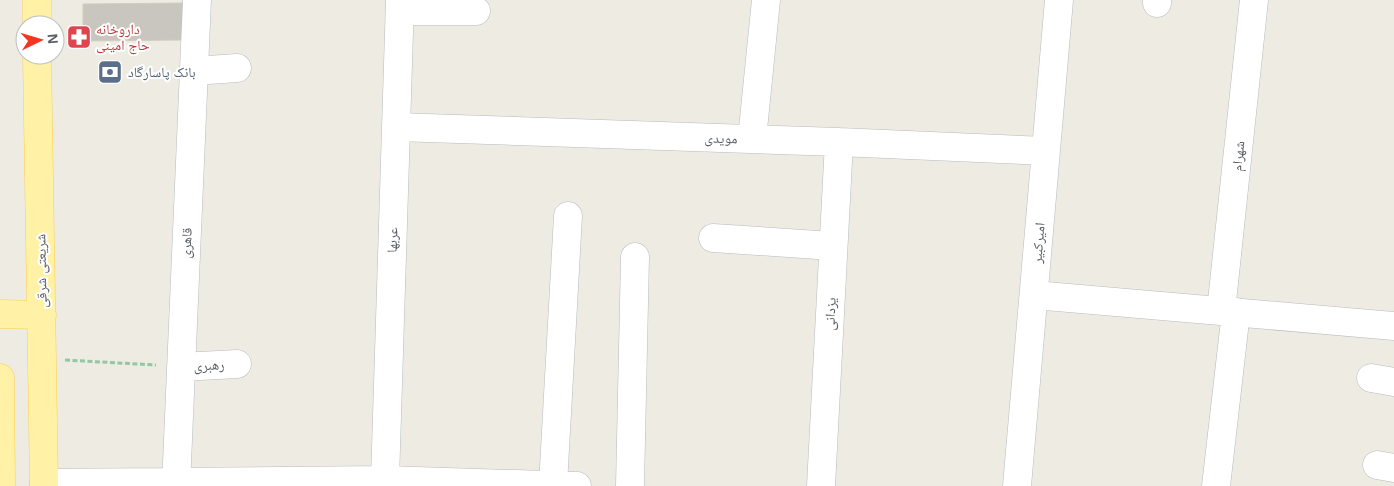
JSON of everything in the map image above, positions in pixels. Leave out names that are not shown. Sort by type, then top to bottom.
[{"type":"main road","points":[[37,0],[37,15]]},
{"type":"main road","name":"شریعتی شرقی","points":[[37,65],[44,484]]},
{"type":"main road","points":[[0,314],[42,315]]},
{"type":"main road","points":[[0,378],[1,486]]},
{"type":"street","name":"قاهری","points":[[176,484],[197,0]]},
{"type":"street","points":[[752,139],[766,0]]},
{"type":"street","name":"امیرکبیر","points":[[1017,486],[1059,0]]},
{"type":"street","name":"شهرام","points":[[1216,486],[1254,0]]},
{"type":"street","points":[[400,6],[476,11]]},
{"type":"street","name":"عربها","points":[[385,480],[400,6]]},
{"type":"street","points":[[194,71],[237,68]]},
{"type":"street","name":"مویدی","points":[[396,127],[1046,151]]},
{"type":"street","name":"یزدانی","points":[[821,486],[839,142]]},
{"type":"street","points":[[553,485],[568,216]]},
{"type":"street","points":[[713,238],[834,246]]},
{"type":"street","points":[[630,486],[634,258]]},
{"type":"street","points":[[1034,295],[1394,326]]},
{"type":"street","name":"رهبری","points":[[181,367],[237,364]]},
{"type":"street","points":[[44,484],[284,484],[385,480],[428,484],[577,486]]},
{"type":"path","points":[[42,358],[181,367]]},
{"type":"building","points":[[183,3],[183,40],[83,41],[83,4]]},
{"type":"place","name":"داروخانه حاج امینی","points":[[79,37]]},
{"type":"place","name":"بانک پاسارگاد","points":[[110,72]]}]
